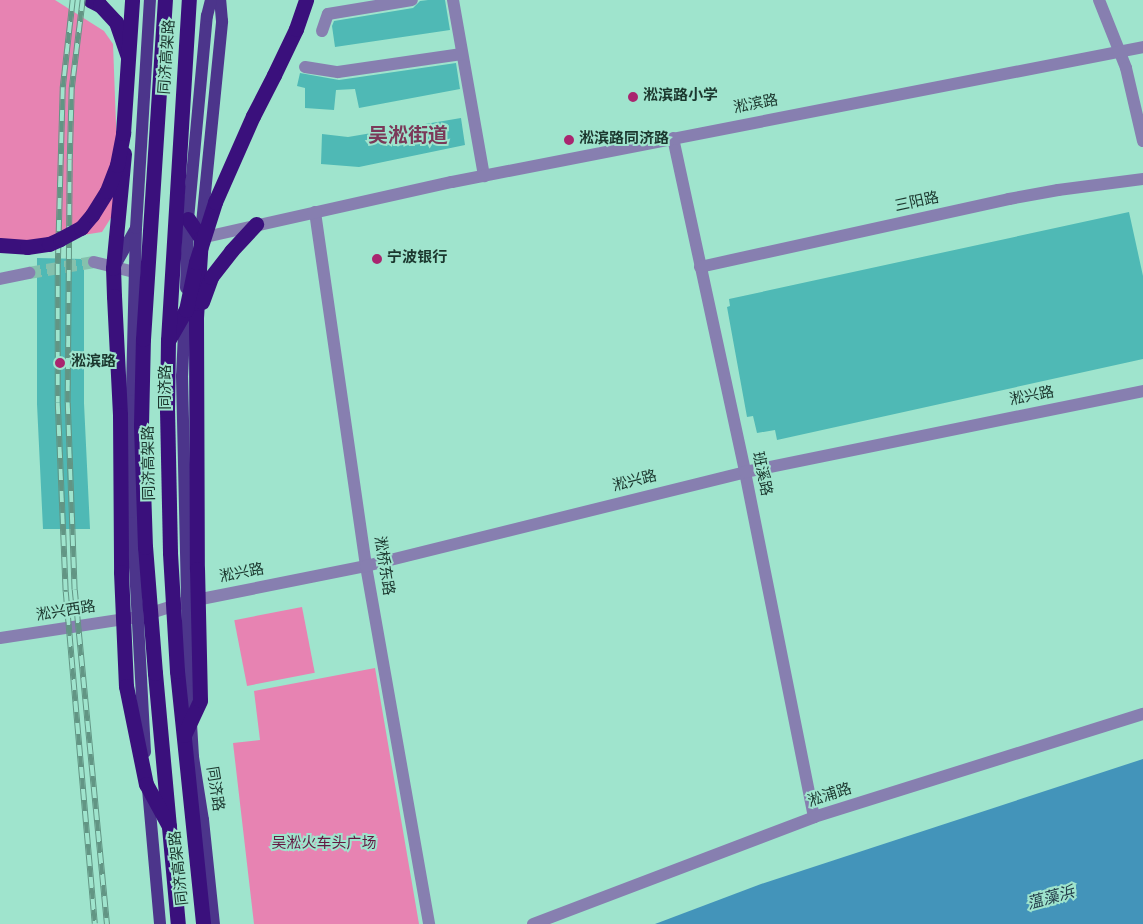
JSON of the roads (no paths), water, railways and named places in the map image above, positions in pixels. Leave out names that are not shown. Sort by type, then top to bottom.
[{"type":"highway","points":[[90,0],[100,5],[116,22],[128,56],[129,101],[113,268],[120,415],[121,572],[126,686],[146,784],[169,826]]},
{"type":"highway","points":[[0,245],[27,247],[60,239],[81,228],[92,215],[107,191],[117,165],[123,133],[132,0]]},
{"type":"highway","name":"同济高架路","points":[[165,0],[144,329],[141,425],[145,547],[178,924]]},
{"type":"highway","name":"同济高架路","points":[[189,0],[168,340],[167,411],[170,552],[184,735],[203,924]]},
{"type":"highway","points":[[168,340],[186,310],[196,262],[215,202],[252,116],[286,51],[306,0]]},
{"type":"highway","points":[[184,735],[200,700],[197,569],[196,317],[201,238],[188,219]]},
{"type":"highway","points":[[196,317],[212,277],[231,251],[256,224]]},
{"type":"main road","points":[[150,0],[134,272],[132,512],[143,720],[160,924]]},
{"type":"main road","name":"同济路","points":[[211,0],[207,16],[188,219],[182,376],[186,602],[193,757],[203,820],[214,924]]},
{"type":"main road","points":[[201,238],[222,21],[220,0]]},
{"type":"main road","points":[[113,268],[136,228]]},
{"type":"street","points":[[322,31],[328,14],[412,0]]},
{"type":"street","points":[[453,0],[484,176]]},
{"type":"street","points":[[1100,0],[1120,52],[1132,92],[1143,141]]},
{"type":"street","name":"淞滨路","points":[[201,238],[256,224],[484,176],[1143,47]]},
{"type":"street","points":[[305,68],[338,72],[462,54]]},
{"type":"street","name":"班溪路","points":[[672,138],[745,472],[814,817]]},
{"type":"street","name":"三阳路","points":[[700,267],[1009,199],[1143,179]]},
{"type":"street","name":"淞桥东路","points":[[314,212],[366,566],[429,924]]},
{"type":"street","points":[[94,262],[134,272]]},
{"type":"street","points":[[0,279],[29,274]]},
{"type":"street","name":"淞兴路","points":[[138,617],[186,602],[366,566],[745,472],[1143,391]]},
{"type":"street","name":"淞兴西路","points":[[0,638],[138,617]]},
{"type":"street","name":"淞浦路","points":[[533,924],[814,817],[1143,714]]},
{"type":"water","name":"蕰藻浜","points":[[1143,759],[1143,924],[655,924],[761,884]]},
{"type":"tunnel","points":[[29,273],[94,262]]},
{"type":"railway","points":[[73,0],[63,88],[58,264],[58,403],[66,592],[95,924]]},
{"type":"railway","points":[[83,0],[72,88],[68,403],[75,590],[107,924]]},
{"type":"place","name":"淞滨路小学","points":[[633,97]]},
{"type":"place","name":"淞滨路同济路","points":[[569,140]]},
{"type":"place","name":"宁波银行","points":[[377,259]]},
{"type":"place","name":"淞滨路","points":[[60,363]]},
{"type":"district","name":"吴淞街道","points":[[408,137]]},
{"type":"park label","name":"吴淞火车头广场","points":[[324,845]]}]
